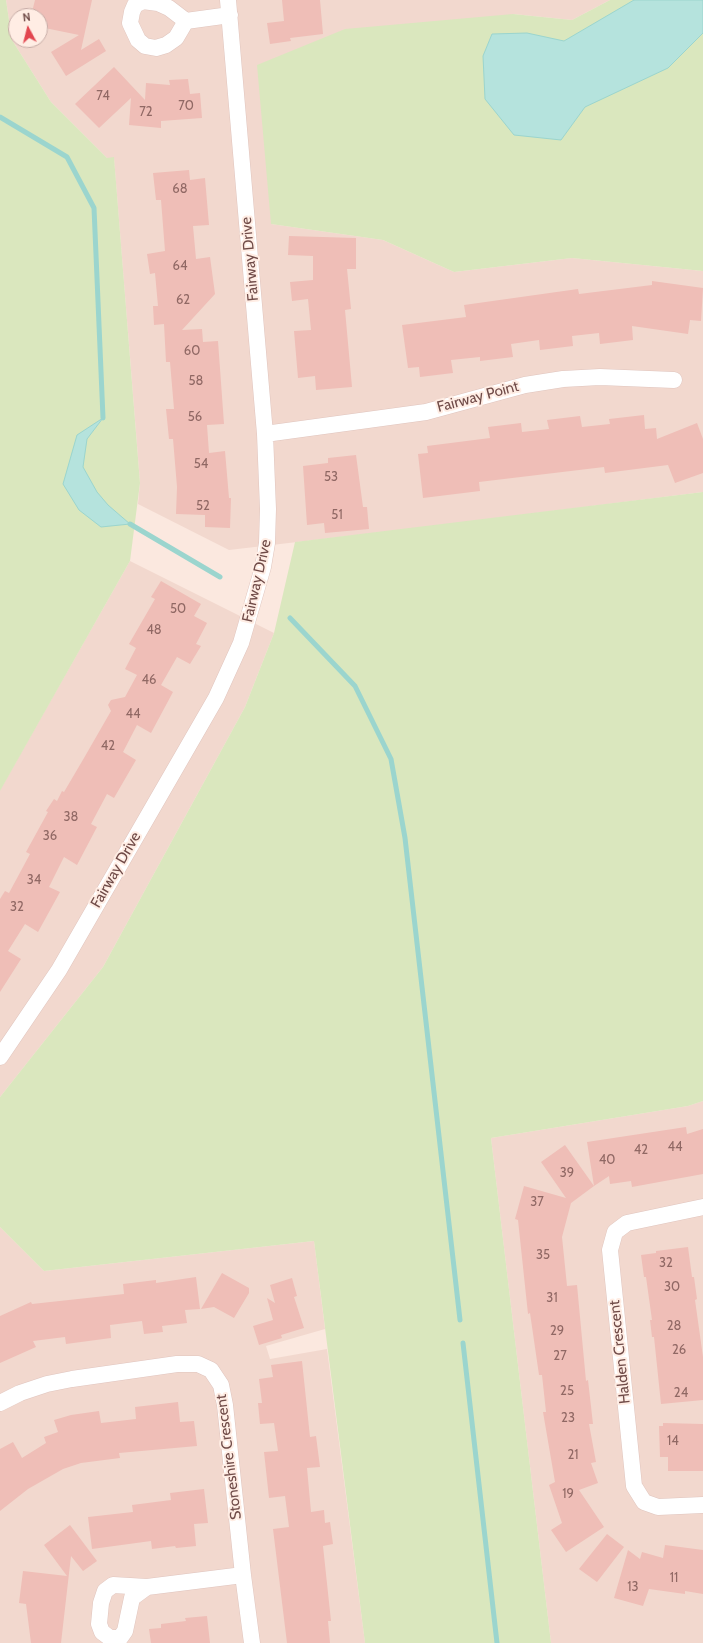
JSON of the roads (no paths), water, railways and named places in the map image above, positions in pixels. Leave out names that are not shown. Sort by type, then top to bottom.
[{"type":"street","name":"Fairway Drive","points":[[0,1057],[59,970],[216,698],[232,666],[249,619],[267,543],[268,509],[265,434],[229,8],[186,21]]},
{"type":"street","name":"Fairway Point","points":[[265,434],[426,412],[525,385],[563,379],[600,377],[674,380]]},
{"type":"street","name":"Halden Crescent","points":[[703,1207],[627,1222],[615,1232],[610,1250],[634,1486],[644,1502],[658,1507],[703,1505]]},
{"type":"street","name":"Stoneshire Crescent","points":[[0,1403],[20,1393],[47,1384],[72,1379],[177,1364],[198,1364],[210,1370],[221,1385],[225,1405],[243,1576],[252,1643]]},
{"type":"street","points":[[147,1587],[243,1576]]},
{"type":"water","points":[[634,0],[703,0],[703,33],[668,68],[585,107],[561,140],[514,135],[485,99],[483,56],[492,34],[527,33],[564,41]]},
{"type":"water","points":[[103,418],[87,439],[83,467],[97,492],[108,505],[130,524],[101,527],[79,510],[63,484],[77,435]]},
{"type":"waterway","points":[[0,117],[67,157],[94,208],[103,418]]},
{"type":"waterway","points":[[130,524],[220,577]]},
{"type":"waterway","points":[[290,618],[355,686],[391,759],[405,838],[460,1320]]},
{"type":"waterway","points":[[463,1343],[497,1643]]}]
